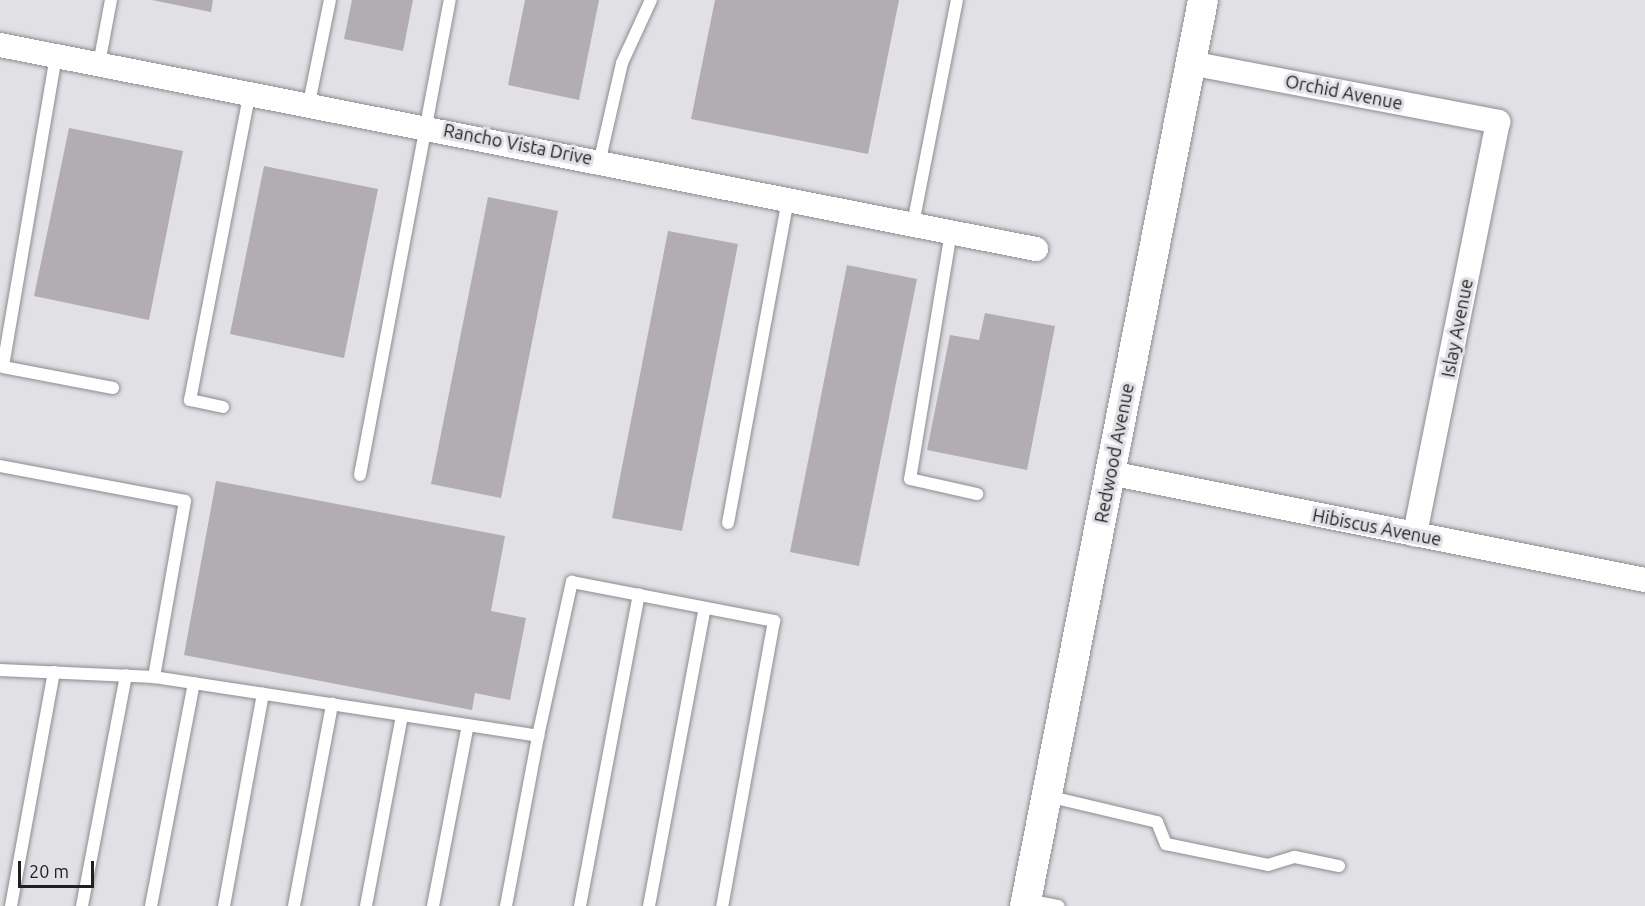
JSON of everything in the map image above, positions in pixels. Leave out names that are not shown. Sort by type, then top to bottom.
[{"type":"street","name":"Redwood Avenue","points":[[1025,903],[1203,0]]},
{"type":"street","name":"Rancho Vista Drive","points":[[0,45],[600,159],[1036,249]]},
{"type":"street","name":"Orchid Avenue","points":[[1190,63],[1498,122]]},
{"type":"street","name":"Islay Avenue","points":[[1415,535],[1498,122]]},
{"type":"street","name":"Hibiscus Avenue","points":[[1110,473],[1645,580]]},
{"type":"lane","points":[[99,64],[111,0]]},
{"type":"lane","points":[[309,103],[330,0]]},
{"type":"lane","points":[[360,476],[450,0]]},
{"type":"lane","points":[[600,159],[622,63],[651,0]]},
{"type":"lane","points":[[913,224],[957,0]]},
{"type":"lane","points":[[56,56],[3,367],[113,388]]},
{"type":"lane","points":[[223,407],[190,400],[250,91]]},
{"type":"lane","points":[[728,523],[788,199]]},
{"type":"lane","points":[[951,232],[910,479],[977,494]]},
{"type":"lane","points":[[0,466],[185,501],[154,677]]},
{"type":"lane","points":[[506,906],[538,736],[572,582],[774,621],[722,906]]},
{"type":"lane","points":[[580,906],[639,596]]},
{"type":"lane","points":[[649,906],[705,608]]},
{"type":"lane","points":[[0,670],[154,677],[538,736]]},
{"type":"lane","points":[[11,906],[54,672]]},
{"type":"lane","points":[[82,906],[126,675]]},
{"type":"lane","points":[[151,906],[194,683]]},
{"type":"lane","points":[[224,906],[263,694]]},
{"type":"lane","points":[[294,906],[332,704]]},
{"type":"lane","points":[[366,906],[402,715]]},
{"type":"lane","points":[[433,906],[468,725]]},
{"type":"lane","points":[[1046,796],[1157,822],[1166,844],[1269,865],[1295,857],[1339,866]]},
{"type":"lane","points":[[1025,903],[1058,906]]},
{"type":"building","points":[[152,0],[213,0],[211,12]]},
{"type":"building","points":[[352,0],[413,0],[403,51],[344,39]]},
{"type":"building","points":[[525,0],[599,0],[579,100],[508,85]]},
{"type":"building","points":[[715,0],[899,0],[868,154],[691,119]]},
{"type":"building","points":[[69,128],[183,151],[149,320],[34,296]]},
{"type":"building","points":[[264,166],[378,189],[344,358],[230,334]]},
{"type":"building","points":[[488,197],[558,211],[501,498],[431,484]]},
{"type":"building","points":[[668,231],[738,244],[682,531],[612,518]]},
{"type":"building","points":[[847,265],[917,279],[859,566],[790,552]]},
{"type":"building","points":[[985,313],[1055,326],[1027,470],[927,450],[950,335],[979,340]]},
{"type":"building","points":[[216,481],[505,536],[491,611],[526,618],[510,700],[475,693],[472,710],[184,655]]}]
